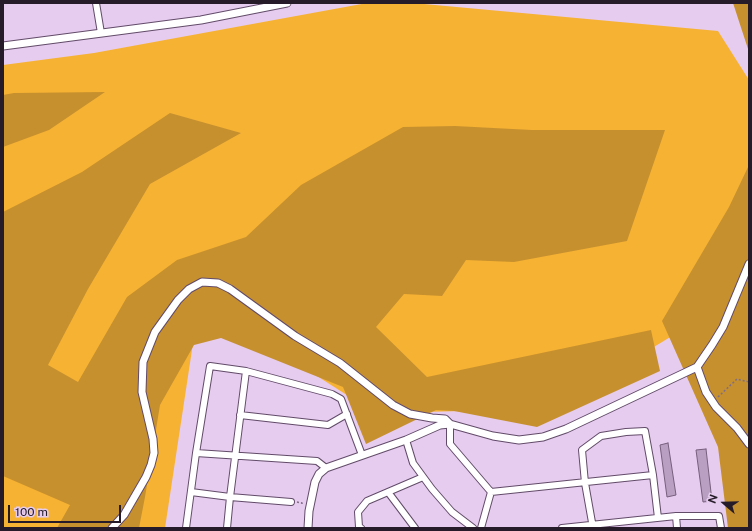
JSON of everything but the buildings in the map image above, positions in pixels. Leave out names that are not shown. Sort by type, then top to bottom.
[{"type":"street","points":[[96,3],[101,33]]},
{"type":"street","points":[[3,46],[201,20],[287,3]]},
{"type":"street","points":[[308,528],[309,511],[315,482],[319,474],[326,468],[406,440],[440,425],[450,424],[493,436],[519,440],[543,437],[566,429],[697,367],[723,327],[749,264]]},
{"type":"street","points":[[112,528],[124,516],[146,477],[154,453],[153,439],[142,392],[143,362],[155,332],[178,300],[189,289],[202,282],[218,283],[230,289],[295,336],[340,363],[394,405],[410,414],[445,419],[450,424],[450,444],[491,492]]},
{"type":"street","points":[[186,528],[210,366],[246,371],[332,394],[341,399],[362,455]]},
{"type":"street","points":[[697,367],[706,392],[712,402],[737,428],[749,444]]},
{"type":"street","points":[[227,528],[246,371]]},
{"type":"street","points":[[240,415],[328,425],[347,414]]},
{"type":"street","points":[[593,526],[585,482],[582,450],[601,436],[626,432],[645,431],[653,475],[658,518]]},
{"type":"street","points":[[406,440],[414,463],[432,489],[452,512],[473,528]]},
{"type":"street","points":[[196,454],[317,462],[326,468]]},
{"type":"street","points":[[491,492],[653,475]]},
{"type":"street","points":[[361,528],[358,512],[367,502],[423,476]]},
{"type":"street","points":[[191,492],[291,502]]},
{"type":"street","points":[[388,492],[415,528]]},
{"type":"street","points":[[481,528],[491,492]]},
{"type":"street","points":[[676,516],[677,528]]},
{"type":"street","points":[[562,528],[593,526],[676,516],[720,516],[721,528]]},
{"type":"street","points":[[635,520],[635,528]]},
{"type":"path","points":[[712,402],[737,379],[749,382]]},
{"type":"path","points":[[291,502],[302,503],[302,510],[309,511]]},
{"type":"shaded area","points":[[367,3],[413,3],[718,31],[749,80],[749,209],[690,325],[552,409],[375,413],[237,325],[195,330],[165,528],[3,528],[3,65],[94,53]]},
{"type":"shaded area","points":[[733,3],[749,3],[749,52]]},
{"type":"shaded area","points":[[105,92],[49,130],[3,147],[3,95],[14,93]]},
{"type":"shaded area","points":[[170,113],[241,133],[150,184],[88,289],[48,365],[78,382],[127,297],[177,260],[246,237],[301,185],[403,127],[455,126],[532,130],[665,130],[627,241],[514,262],[466,260],[442,296],[404,294],[376,327],[427,377],[651,330],[660,371],[537,427],[454,411],[436,410],[366,444],[343,387],[221,338],[194,345],[160,405],[139,528],[57,528],[70,505],[3,476],[3,212],[82,172]]},
{"type":"shaded area","points":[[749,165],[749,528],[728,528],[718,447],[662,321],[729,207]]}]
